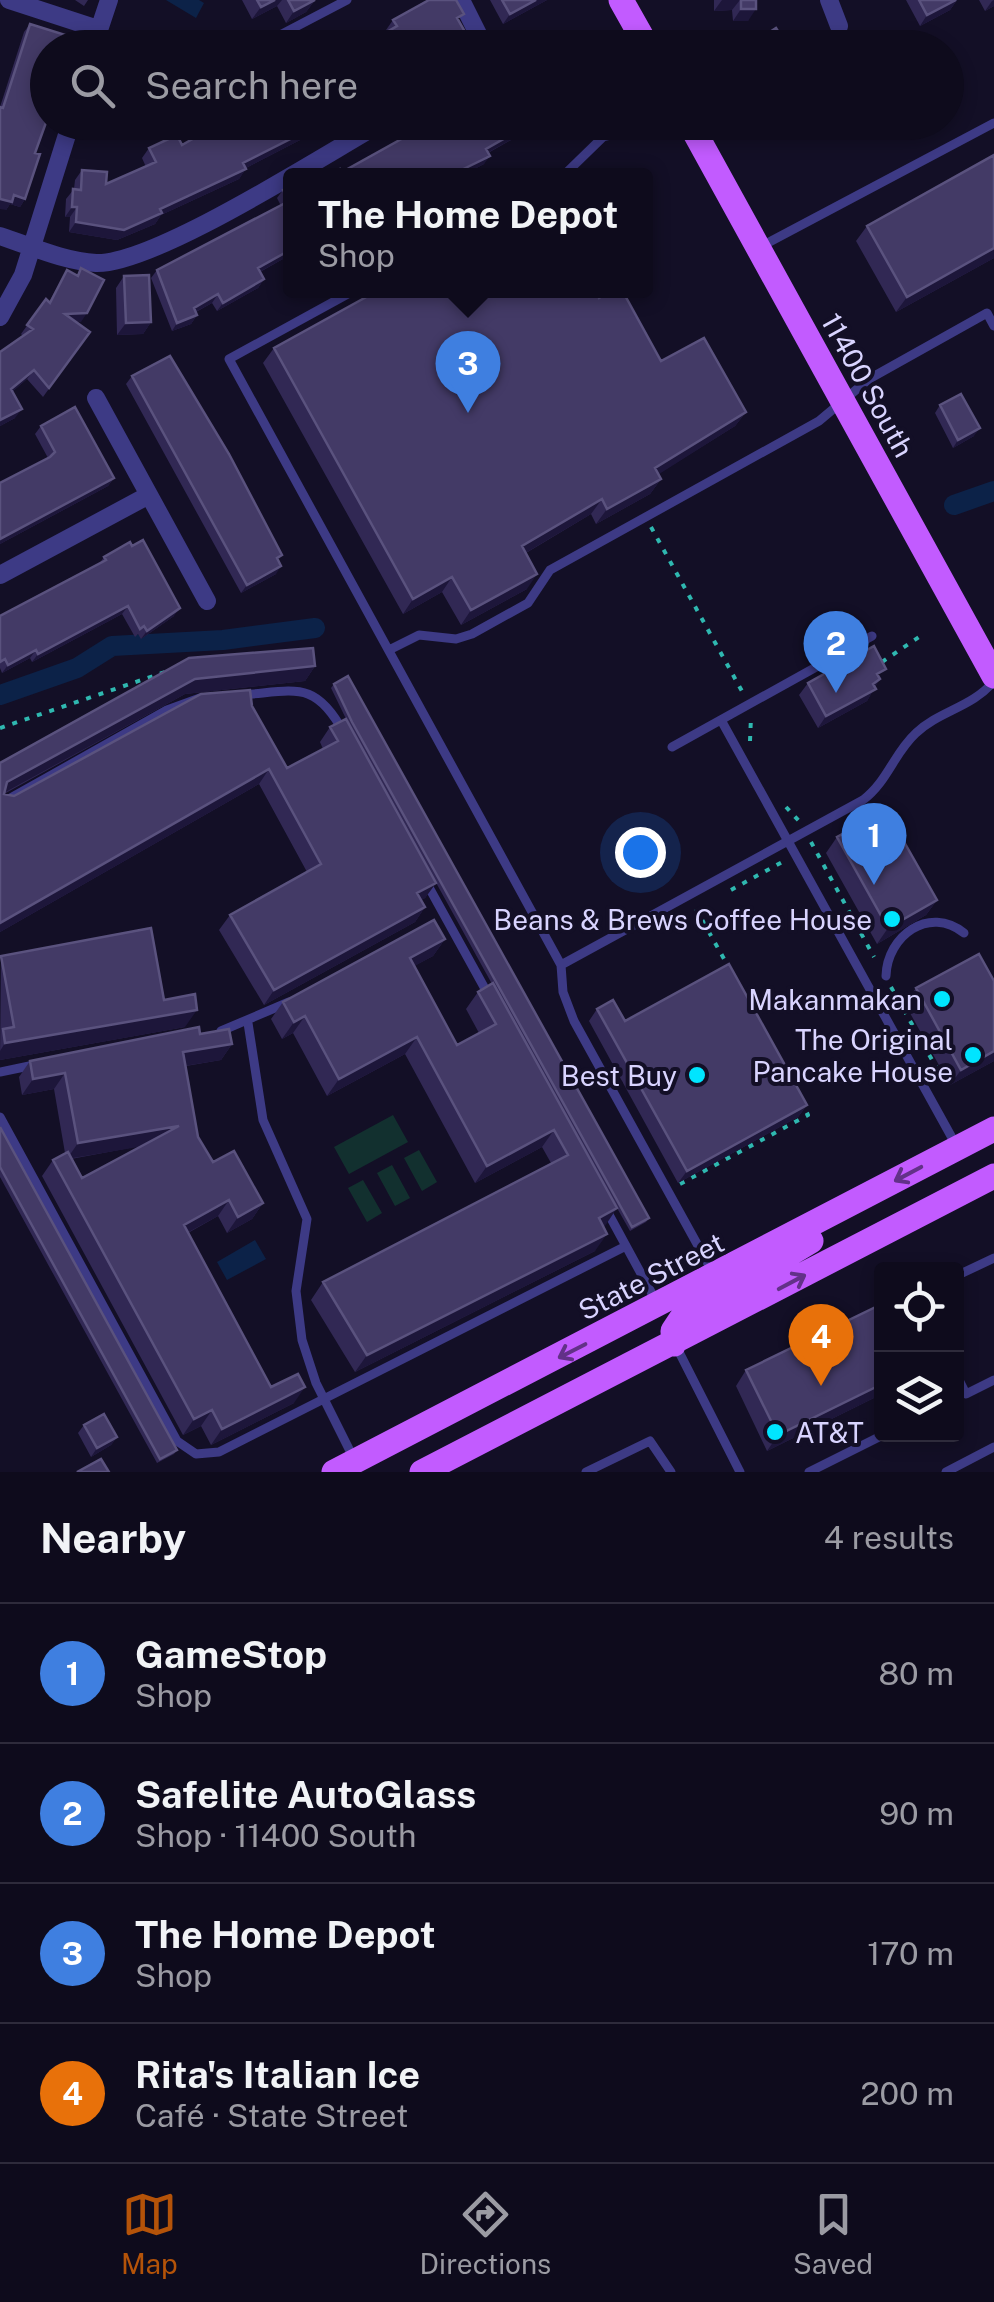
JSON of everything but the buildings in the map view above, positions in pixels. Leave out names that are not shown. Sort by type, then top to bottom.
[{"type":"main road","points":[[622,0],[638,30]]},
{"type":"main road","name":"11400 South","points":[[699,140],[994,678]]},
{"type":"main road","name":"State Street","points":[[344,1467],[994,1129]]},
{"type":"main road","points":[[422,1472],[994,1176]]},
{"type":"main road","points":[[674,1344],[673,1331],[681,1320],[783,1261],[870,1195]]},
{"type":"street","points":[[9,0],[78,30]]},
{"type":"street","points":[[99,30],[108,0]]},
{"type":"street","points":[[461,0],[476,30]]},
{"type":"street","points":[[829,0],[839,26]]},
{"type":"street","points":[[0,317],[23,275],[64,140]]},
{"type":"street","points":[[300,168],[350,140]]},
{"type":"street","points":[[0,236],[98,263],[146,253],[283,177]]},
{"type":"street","points":[[96,398],[207,601]]},
{"type":"street","points":[[0,576],[149,495]]},
{"type":"lane","points":[[289,30],[346,0]]},
{"type":"lane","points":[[964,139],[994,123]]},
{"type":"lane","points":[[572,168],[600,140]]},
{"type":"lane","points":[[758,248],[962,140]]},
{"type":"lane","points":[[341,298],[230,359],[560,965],[568,1007],[715,1276]]},
{"type":"lane","points":[[389,650],[420,636],[456,639],[472,634],[528,603],[550,570],[819,422],[880,372],[990,311],[994,326]]},
{"type":"lane","points":[[672,747],[872,636]]},
{"type":"lane","points":[[560,965],[873,792],[916,733],[975,699],[994,678]]},
{"type":"lane","points":[[226,696],[313,694],[331,709],[350,744]]},
{"type":"lane","points":[[0,804],[167,710],[208,697]]},
{"type":"lane","points":[[721,720],[957,1148]]},
{"type":"lane","points":[[416,864],[492,1002]]},
{"type":"lane","points":[[428,925],[445,916]]},
{"type":"lane","points":[[886,977],[891,951],[915,927],[939,921],[964,933]]},
{"type":"lane","points":[[212,1033],[248,1023],[292,1000]]},
{"type":"lane","points":[[248,1023],[263,1120],[307,1219],[296,1306],[307,1359],[324,1399],[344,1467]]},
{"type":"lane","points":[[0,1072],[38,1064]]},
{"type":"lane","points":[[0,1118],[182,1447],[196,1454],[212,1454],[626,1246]]},
{"type":"lane","points":[[597,1194],[659,1306]]},
{"type":"lane","points":[[964,1272],[994,1258]]},
{"type":"lane","points":[[674,1344],[740,1472]]},
{"type":"lane","points":[[964,1395],[994,1380]]},
{"type":"lane","points":[[809,1472],[874,1439]]},
{"type":"lane","points":[[586,1472],[650,1441],[671,1472]]},
{"type":"lane","points":[[946,1472],[994,1447]]},
{"type":"path","points":[[646,517],[747,705],[752,720],[750,741],[758,757]]},
{"type":"path","points":[[875,667],[925,633]]},
{"type":"path","points":[[0,728],[144,677],[181,668]]},
{"type":"path","points":[[752,720],[766,712]]},
{"type":"path","points":[[785,805],[805,831],[876,960]]},
{"type":"path","points":[[729,891],[796,855]]},
{"type":"path","points":[[696,909],[730,970]]},
{"type":"path","points":[[886,977],[944,1083]]},
{"type":"path","points":[[668,1191],[808,1114],[800,1098]]},
{"type":"green space","points":[[393,1115],[408,1142],[349,1174],[334,1147]]},
{"type":"green space","points":[[419,1150],[437,1182],[422,1191],[404,1158]]},
{"type":"green space","points":[[392,1165],[410,1198],[395,1206],[377,1173]]},
{"type":"green space","points":[[363,1180],[382,1213],[367,1222],[348,1188]]},
{"type":"water","points":[[166,0],[199,0],[204,3],[196,18]]},
{"type":"water","points":[[255,1240],[266,1259],[227,1280],[217,1262]]},
{"type":"waterway","points":[[954,505],[994,491]]},
{"type":"waterway","points":[[0,695],[77,668],[112,646],[223,640],[315,628]]},
{"type":"place","name":"The Home Depot","points":[[468,413]]},
{"type":"place","name":"Safelite AutoGlass","points":[[836,693]]},
{"type":"place","name":"GameStop","points":[[874,885]]},
{"type":"place","name":"Beans & Brews Coffee House","points":[[892,919]]},
{"type":"place","name":"Makanmakan","points":[[942,999]]},
{"type":"place","name":"The Original Pancake House","points":[[973,1055]]},
{"type":"place","name":"Best Buy","points":[[697,1075]]},
{"type":"place","name":"Rita's Italian Ice","points":[[821,1386]]},
{"type":"place","name":"AT&T","points":[[775,1432]]}]
